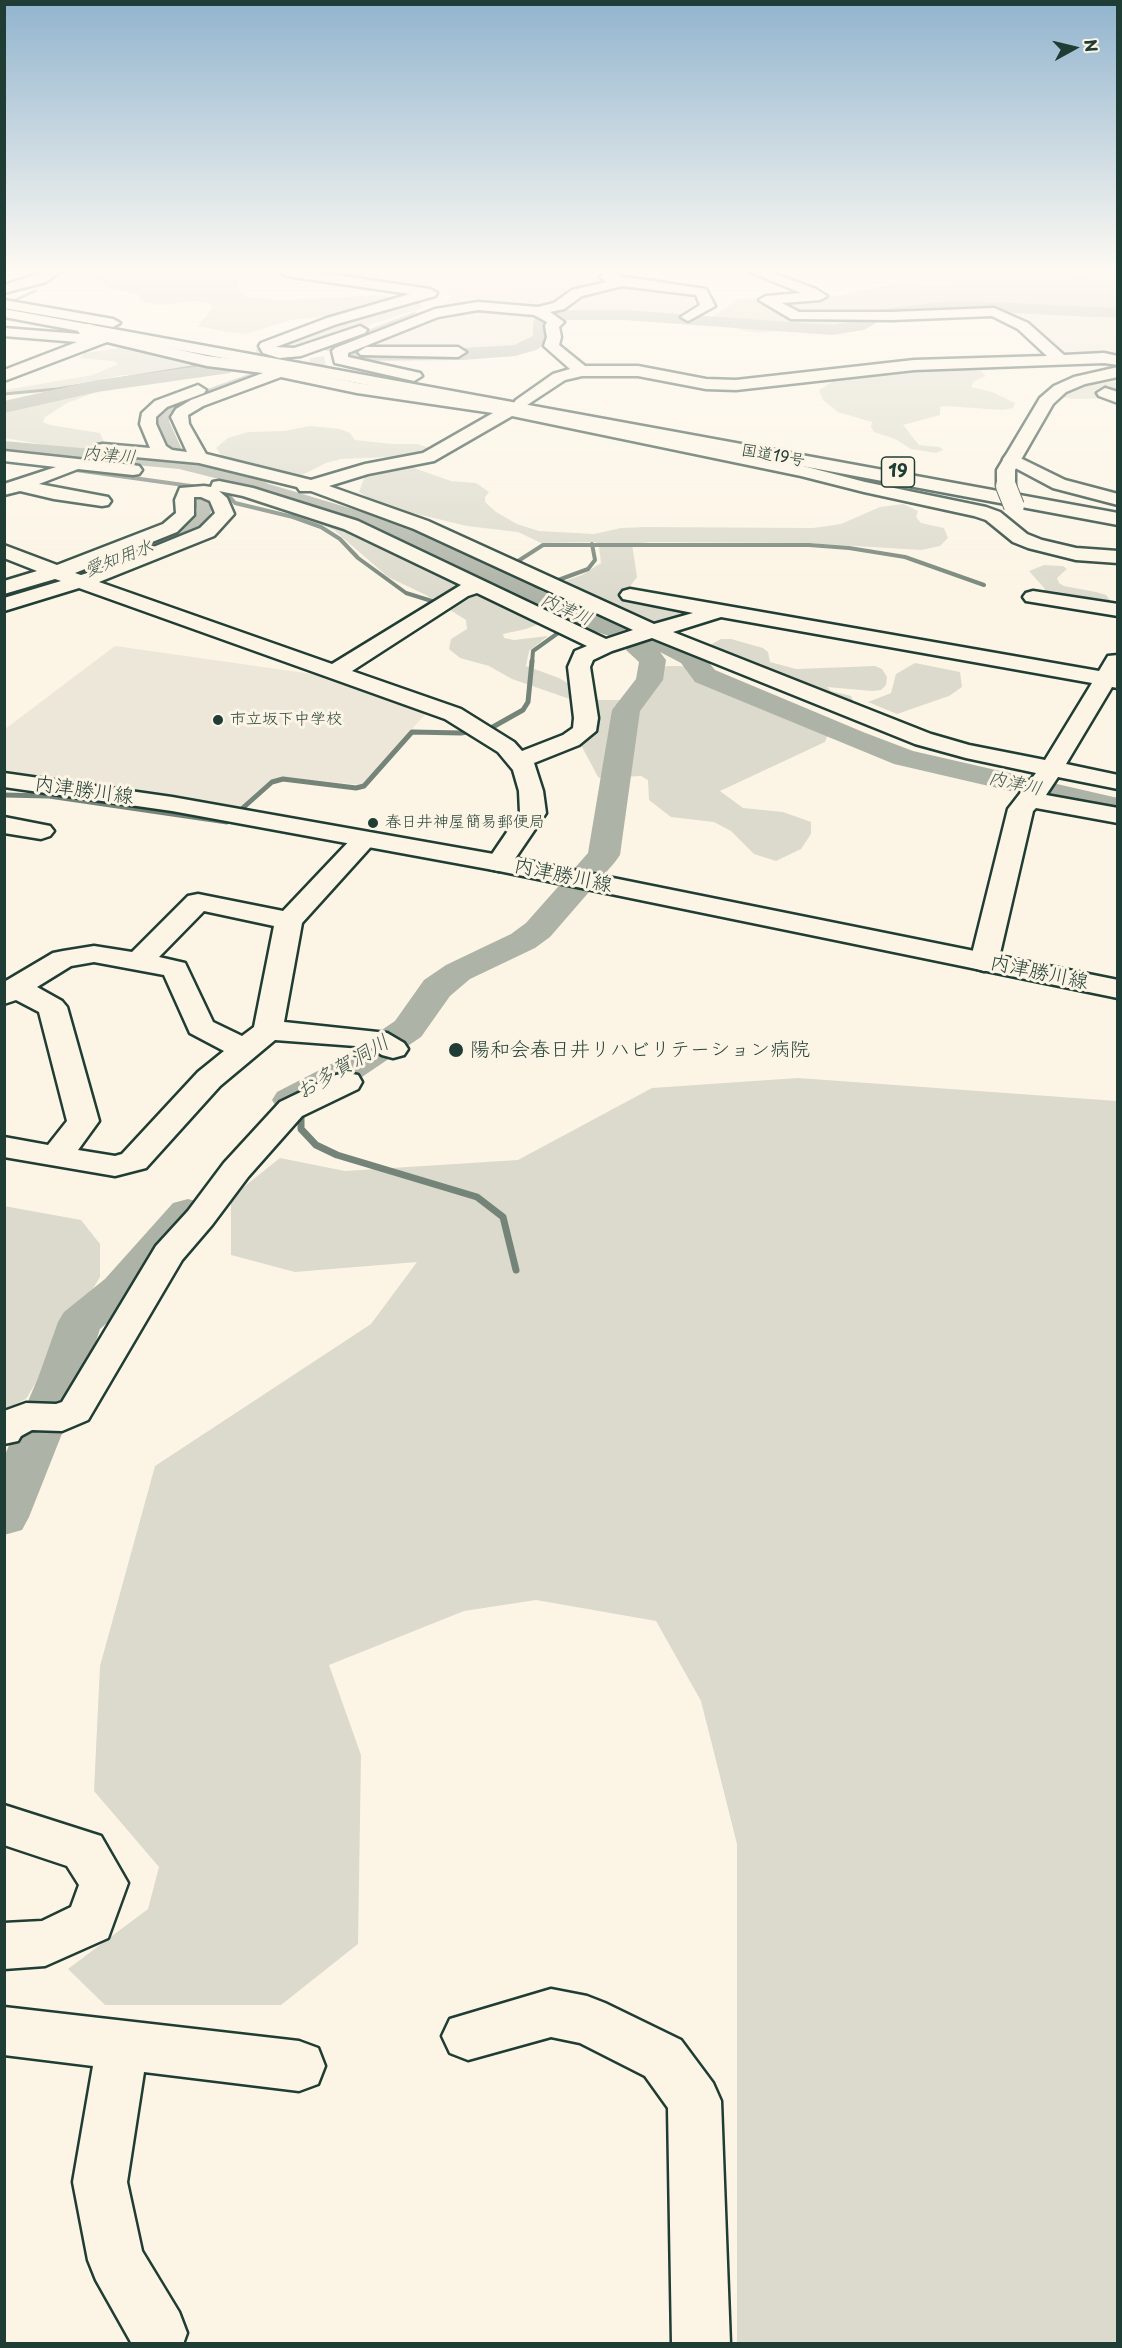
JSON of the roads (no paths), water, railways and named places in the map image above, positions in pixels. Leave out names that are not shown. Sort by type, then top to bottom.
[{"type":"main road","points":[[167,455],[159,449],[148,424],[148,416],[153,409],[221,382]]},
{"type":"main road","points":[[199,458],[178,417],[197,403],[255,382]]},
{"type":"main road","points":[[329,382],[357,388],[382,388],[518,405]]},
{"type":"main road","name":"国道19号","points":[[377,382],[518,405]]},
{"type":"main road","name":"国道19号","points":[[393,382],[1118,519]]},
{"type":"main road","points":[[425,382],[864,487],[979,511],[993,516],[1020,538],[1035,544],[1076,554],[1118,557]]},
{"type":"main road","points":[[4,604],[81,582],[207,532],[237,512],[311,485],[365,470],[428,457],[518,405],[552,382]]},
{"type":"main road","points":[[693,382],[736,386],[774,382]]},
{"type":"main road","points":[[1077,382],[1060,389],[1046,401],[1006,470],[1005,484],[1015,509],[1025,523],[1040,534],[1085,548],[1118,550]]},
{"type":"main road","points":[[678,435],[777,444],[1118,502]]},
{"type":"main road","points":[[678,435],[1015,509],[1118,526]]},
{"type":"main road","name":"国道19号","points":[[678,435],[1118,513]]},
{"type":"main road","points":[[12,487],[76,465],[109,444],[154,440]]},
{"type":"main road","points":[[103,448],[199,458],[311,485],[421,525],[652,631],[923,739],[966,751],[1118,782]]},
{"type":"main road","points":[[4,456],[150,472]]},
{"type":"main road","points":[[1012,459],[1059,484],[1118,502]]},
{"type":"main road","points":[[173,476],[247,492],[351,525],[604,646]]},
{"type":"main road","points":[[12,487],[102,501]]},
{"type":"main road","points":[[4,588],[79,566],[170,528],[185,515],[186,492],[204,491],[237,512]]},
{"type":"main road","points":[[4,551],[81,582],[453,714],[506,747],[525,768],[531,791],[533,813],[499,863]]},
{"type":"main road","points":[[335,672],[461,592],[479,586]]},
{"type":"main road","points":[[630,595],[1111,682],[1030,800],[1021,809],[984,962]]},
{"type":"main road","points":[[1033,597],[1118,610]]},
{"type":"main road","points":[[518,760],[571,740],[584,731],[586,717],[579,667],[583,656],[604,646],[720,611]]},
{"type":"main road","name":"内津勝川線","points":[[4,780],[172,804],[499,863],[1118,989]]},
{"type":"main road","points":[[1030,800],[1118,816]]},
{"type":"main road","points":[[4,825],[41,831]]},
{"type":"main road","points":[[4,1147],[115,1167],[134,1161],[209,1079],[256,1040],[290,921],[364,840]]},
{"type":"main road","points":[[138,962],[198,902],[290,921]]},
{"type":"main road","points":[[10,992],[63,959],[94,954],[175,969],[201,1027],[256,1040],[376,1039],[393,1049]]},
{"type":"main road","points":[[10,992],[52,1007],[83,1121],[56,1157]]},
{"type":"main road","points":[[4,1431],[7,1426],[26,1416],[62,1418],[75,1411],[168,1254],[200,1218],[236,1170],[291,1109],[347,1082]]},
{"type":"main road","points":[[4,1826],[84,1851],[104,1883],[91,1922],[45,1943],[4,1946]]},
{"type":"main road","points":[[468,2036],[551,2013],[587,2020],[663,2058],[694,2101],[701,2343]]},
{"type":"main road","points":[[4,2031],[122,2047],[299,2066]]},
{"type":"main road","points":[[122,2047],[100,2182],[116,2260],[158,2333]]},
{"type":"waterway","points":[[4,394],[102,382]]},
{"type":"waterway","points":[[4,407],[97,386],[130,382]]},
{"type":"waterway","name":"愛知用水","points":[[177,452],[163,421],[164,412],[178,403],[237,382]]},
{"type":"waterway","name":"内津川","points":[[4,447],[179,463],[230,475],[261,489],[398,530],[579,618],[645,639]]},
{"type":"waterway","points":[[40,465],[198,487]]},
{"type":"waterway","points":[[212,488],[227,494],[235,503],[293,517],[321,527],[340,539],[358,558],[406,593],[435,602],[430,606]]},
{"type":"waterway","name":"愛知用水","points":[[4,596],[98,569],[177,536],[203,518],[204,510],[197,493]]},
{"type":"waterway","points":[[484,572],[515,563],[543,545],[592,545]]},
{"type":"waterway","points":[[526,592],[588,569],[595,560],[592,545]]},
{"type":"waterway","points":[[592,545],[809,545],[849,548],[905,557],[984,585]]},
{"type":"waterway","points":[[532,663],[533,651],[579,618]]},
{"type":"waterway","name":"お多賀洞川","points":[[291,1100],[346,1071],[408,1029],[437,988],[458,972],[523,941],[538,930],[604,855],[626,710],[649,680],[653,660],[639,650],[645,639]]},
{"type":"waterway","name":"内津川","points":[[645,639],[676,649],[690,657],[705,676],[904,758],[1118,807]]},
{"type":"waterway","points":[[4,795],[49,796],[227,822],[272,782],[283,779],[356,788],[364,786],[412,732],[461,733],[491,728],[523,710],[528,702],[532,661]]},
{"type":"waterway","points":[[301,1111],[301,1129],[316,1145],[337,1155],[477,1197],[503,1217],[516,1270]]},
{"type":"waterway","name":"お多賀洞川","points":[[4,1517],[61,1378],[80,1322],[120,1289],[188,1212]]},
{"type":"place","name":"市立坂下中学校","points":[[218,720]]},
{"type":"place","name":"春日井神屋簡易郵便局","points":[[373,823]]},
{"type":"place","name":"陽和会春日井リハビリテーション病院","points":[[456,1050]]}]
